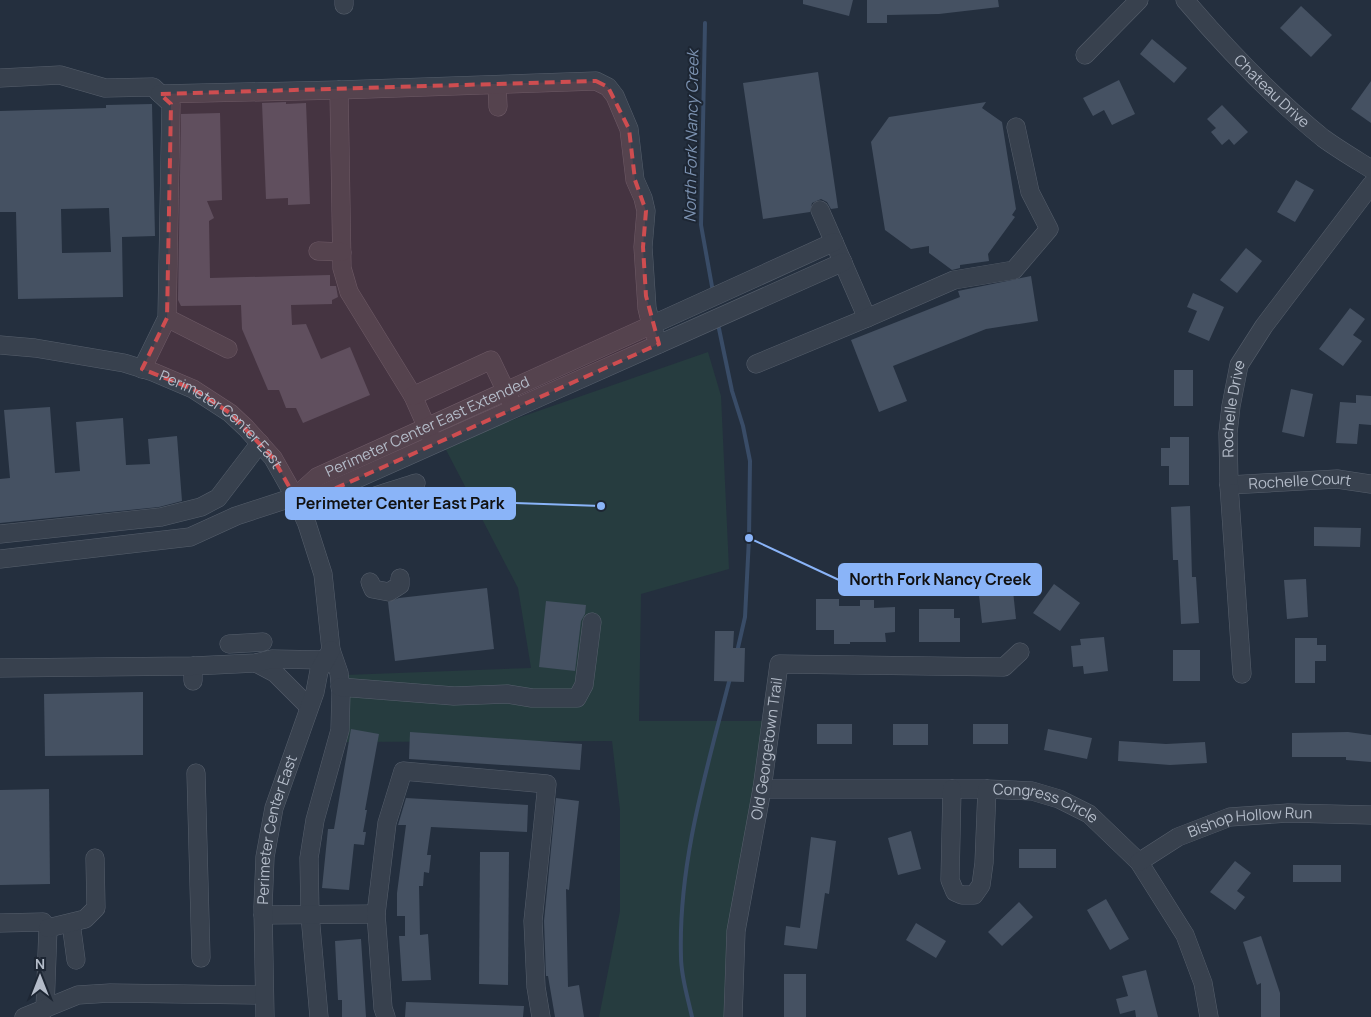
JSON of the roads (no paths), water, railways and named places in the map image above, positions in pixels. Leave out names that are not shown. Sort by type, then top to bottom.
[{"type":"street","points":[[1085,55],[1139,0]]},
{"type":"street","name":"Chateau Drive","points":[[1185,0],[1211,30],[1280,99],[1324,138],[1371,169]]},
{"type":"street","points":[[0,78],[60,75],[105,88],[153,87],[171,104],[167,318],[142,369]]},
{"type":"street","points":[[160,94],[596,81],[608,87],[615,96],[629,129],[635,180],[643,198],[646,211],[643,247],[646,296],[651,325],[659,344]]},
{"type":"street","points":[[497,85],[498,107]]},
{"type":"street","points":[[340,90],[342,268],[349,292],[413,396],[434,444]]},
{"type":"street","points":[[756,364],[954,280],[1014,270],[1049,229],[1030,192],[1016,127]]},
{"type":"street","name":"Rochelle Drive","points":[[1242,674],[1229,485],[1228,432],[1239,365],[1264,326],[1296,287],[1371,185]]},
{"type":"street","points":[[820,210],[867,318]]},
{"type":"street","name":"Perimeter Center East Extended","points":[[295,496],[317,477],[834,242]]},
{"type":"street","points":[[318,251],[342,252]]},
{"type":"street","name":"Perimeter Center East Extended","points":[[295,496],[326,493],[843,262]]},
{"type":"street","points":[[167,318],[228,349]]},
{"type":"street","name":"Perimeter Center East","points":[[0,345],[35,348],[94,358],[142,369],[180,383],[212,401],[246,428],[284,474],[295,496],[307,524],[323,574],[328,655],[340,673],[340,730],[316,820],[309,858],[310,915],[319,1017]]},
{"type":"street","points":[[413,396],[491,360],[513,409]]},
{"type":"street","points":[[0,534],[161,517],[201,507],[218,498],[260,443]]},
{"type":"street","points":[[376,471],[381,494]]},
{"type":"street","name":"Rochelle Court","points":[[1229,485],[1337,479],[1371,484]]},
{"type":"street","points":[[352,508],[381,494],[416,484]]},
{"type":"street","points":[[0,559],[190,537],[227,528],[295,496]]},
{"type":"street","points":[[370,582],[373,589],[389,592],[400,585],[400,578]]},
{"type":"street","points":[[340,687],[454,696],[507,694],[532,698],[577,698],[584,684],[592,622]]},
{"type":"street","points":[[229,644],[263,642]]},
{"type":"street","name":"Old Georgetown Trail","points":[[733,1017],[736,931],[762,789],[779,664],[1004,667],[1020,652]]},
{"type":"street","points":[[0,668],[193,674],[256,664],[272,659],[328,655]]},
{"type":"street","name":"Perimeter Center East","points":[[266,1017],[263,915],[265,857],[274,808],[309,707],[319,671],[328,655]]},
{"type":"street","points":[[256,664],[275,674],[309,707]]},
{"type":"street","points":[[386,1017],[383,1008],[376,914],[387,823],[403,771],[547,784],[532,922],[536,988],[541,1017]]},
{"type":"street","points":[[196,773],[201,958]]},
{"type":"street","name":"Congress Circle","points":[[762,789],[987,789],[1032,791],[1059,799],[1088,814],[1139,862],[1185,935],[1203,984],[1209,1017]]},
{"type":"street","points":[[952,789],[950,880],[954,892],[962,895],[974,895],[982,885],[987,789]]},
{"type":"street","name":"Bishop Hollow Run","points":[[1139,862],[1178,837],[1230,817],[1288,813],[1371,815]]},
{"type":"street","points":[[48,928],[84,919],[96,908],[95,858]]},
{"type":"street","points":[[263,915],[376,914]]},
{"type":"street","points":[[0,923],[43,922],[48,928],[45,1009]]},
{"type":"street","points":[[72,923],[76,960]]},
{"type":"street","points":[[24,1017],[78,995],[110,993],[264,995]]},
{"type":"waterway","name":"North Fork Nancy Creek","points":[[705,23],[701,225],[713,292]]},
{"type":"waterway","name":"North Fork Nancy Creek","points":[[718,324],[732,391],[743,426],[750,461],[745,617],[737,652]]},
{"type":"waterway","name":"North Fork Nancy Creek","points":[[692,1017],[681,965],[681,921],[684,886],[696,816],[730,678]]},
{"type":"place","name":"Perimeter Center East Park","points":[[601,506]]},
{"type":"place","name":"North Fork Nancy Creek","points":[[749,538]]}]
